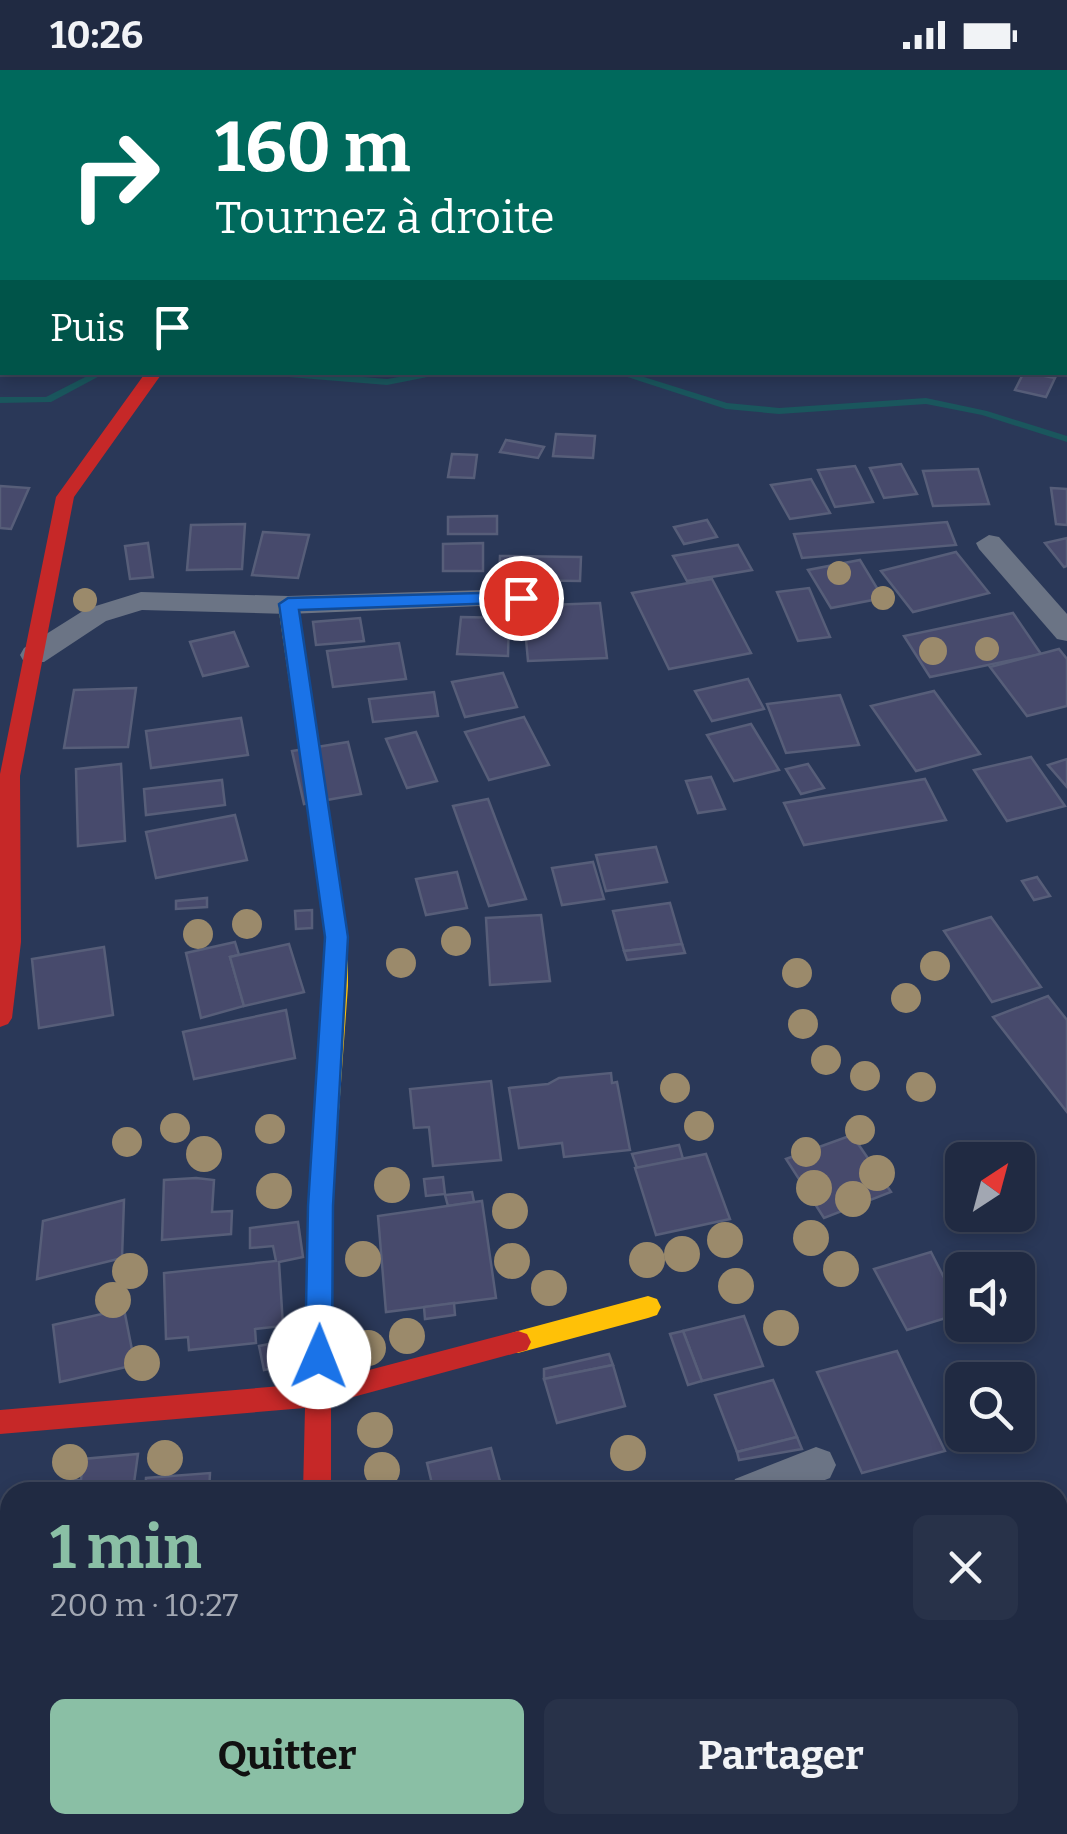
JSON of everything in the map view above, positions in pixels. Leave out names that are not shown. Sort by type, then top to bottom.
[{"type":"street","points":[[0,1018],[5,943],[5,777],[65,498],[154,375]]},
{"type":"street","points":[[989,542],[1067,632]]},
{"type":"street","points":[[34,655],[96,614],[142,601],[288,604],[521,598]]},
{"type":"street","points":[[288,604],[337,937],[320,1206],[317,1482]]},
{"type":"street","points":[[0,1422],[318,1395],[648,1307]]},
{"type":"street","points":[[774,1482],[816,1465]]},
{"type":"building","points":[[1022,375],[1055,378],[1046,397],[1015,390]]},
{"type":"building","points":[[556,434],[595,436],[593,458],[553,456]]},
{"type":"building","points":[[506,440],[544,447],[538,458],[500,452]]},
{"type":"building","points":[[452,454],[477,455],[474,478],[448,477]]},
{"type":"building","points":[[901,464],[917,494],[884,498],[870,468]]},
{"type":"building","points":[[855,466],[873,502],[835,507],[818,470]]},
{"type":"building","points":[[978,469],[989,504],[933,506],[923,471]]},
{"type":"building","points":[[811,479],[830,513],[790,519],[771,485]]},
{"type":"building","points":[[0,486],[29,488],[11,529],[0,528]]},
{"type":"building","points":[[1051,488],[1067,489],[1067,525],[1056,524]]},
{"type":"building","points":[[497,516],[497,534],[448,534],[448,517]]},
{"type":"building","points":[[707,520],[717,537],[684,544],[674,527]]},
{"type":"building","points":[[947,522],[956,545],[802,558],[794,534]]},
{"type":"building","points":[[245,524],[242,569],[187,570],[191,525]]},
{"type":"building","points":[[263,532],[309,535],[298,578],[252,575]]},
{"type":"building","points":[[1067,538],[1067,566],[1064,567],[1045,543]]},
{"type":"building","points":[[148,543],[153,577],[130,579],[125,546]]},
{"type":"building","points":[[483,543],[483,571],[443,571],[443,544]]},
{"type":"building","points":[[738,545],[752,570],[687,581],[673,556]]},
{"type":"building","points":[[956,552],[989,593],[913,612],[881,571]]},
{"type":"building","points":[[500,556],[581,557],[580,581],[499,580]]},
{"type":"building","points":[[860,560],[883,598],[831,608],[808,570]]},
{"type":"building","points":[[712,579],[751,653],[669,669],[632,593]]},
{"type":"building","points":[[809,588],[830,637],[798,641],[777,592]]},
{"type":"building","points":[[600,603],[607,658],[528,661],[523,606]]},
{"type":"building","points":[[1013,613],[1041,654],[930,677],[904,636]]},
{"type":"building","points":[[461,617],[509,618],[508,656],[457,654]]},
{"type":"building","points":[[360,618],[364,641],[316,645],[313,622]]},
{"type":"building","points":[[234,632],[248,666],[203,676],[190,642]]},
{"type":"building","points":[[399,643],[406,679],[333,687],[327,651]]},
{"type":"building","points":[[1059,649],[1067,659],[1067,706],[1027,716],[990,667]]},
{"type":"building","points":[[503,673],[517,707],[465,717],[452,682]]},
{"type":"building","points":[[748,679],[764,709],[712,721],[695,691]]},
{"type":"building","points":[[136,688],[128,747],[64,748],[74,690]]},
{"type":"building","points":[[934,691],[980,754],[916,771],[871,706]]},
{"type":"building","points":[[434,692],[438,716],[373,722],[369,699]]},
{"type":"building","points":[[840,695],[859,745],[786,753],[767,704]]},
{"type":"building","points":[[524,717],[549,765],[489,780],[465,732]]},
{"type":"building","points":[[241,718],[248,755],[151,768],[146,731]]},
{"type":"building","points":[[751,724],[779,770],[734,781],[707,735]]},
{"type":"building","points":[[416,732],[437,781],[407,788],[386,739]]},
{"type":"building","points":[[348,742],[361,794],[304,804],[292,751]]},
{"type":"building","points":[[1031,757],[1065,806],[1007,821],[974,770]]},
{"type":"building","points":[[1067,759],[1067,787],[1048,765]]},
{"type":"building","points":[[121,764],[125,841],[78,846],[76,769]]},
{"type":"building","points":[[808,764],[824,788],[801,794],[786,769]]},
{"type":"building","points":[[711,777],[725,809],[698,813],[686,781]]},
{"type":"building","points":[[925,779],[946,820],[804,845],[784,803]]},
{"type":"building","points":[[222,780],[225,805],[146,815],[144,789]]},
{"type":"building","points":[[488,799],[526,899],[489,906],[453,806]]},
{"type":"building","points":[[235,815],[247,860],[156,878],[146,832]]},
{"type":"building","points":[[656,847],[667,882],[606,891],[596,855]]},
{"type":"building","points":[[593,862],[604,899],[562,905],[552,868]]},
{"type":"building","points":[[457,872],[467,908],[426,915],[416,879]]},
{"type":"building","points":[[1037,877],[1050,896],[1034,900],[1022,881]]},
{"type":"building","points":[[207,898],[207,907],[176,909],[176,901]]},
{"type":"building","points":[[670,903],[682,944],[624,951],[613,911]]},
{"type":"building","points":[[312,910],[312,928],[296,929],[295,911]]},
{"type":"building","points":[[541,915],[550,981],[490,985],[486,918]]},
{"type":"building","points":[[991,917],[1041,987],[992,1002],[944,931]]},
{"type":"building","points":[[235,942],[239,955],[230,957],[244,1006],[201,1018],[186,953]]},
{"type":"building","points":[[289,944],[304,992],[244,1006],[230,957]]},
{"type":"building","points":[[682,944],[685,953],[627,960],[624,951]]},
{"type":"building","points":[[104,947],[113,1015],[39,1028],[32,959]]},
{"type":"building","points":[[1048,996],[1067,1020],[1067,1112],[993,1017]]},
{"type":"building","points":[[286,1010],[295,1058],[194,1079],[183,1032]]},
{"type":"building","points":[[611,1073],[612,1083],[617,1082],[630,1150],[564,1157],[562,1143],[519,1148],[509,1088]]},
{"type":"building","points":[[491,1081],[501,1160],[433,1166],[429,1127],[414,1128],[410,1089]]},
{"type":"building","points":[[852,1135],[891,1192],[824,1218],[786,1159]]},
{"type":"building","points":[[679,1145],[683,1159],[637,1168],[632,1154]]},
{"type":"building","points":[[706,1154],[730,1219],[656,1235],[635,1168]]},
{"type":"building","points":[[443,1177],[445,1194],[426,1196],[424,1179]]},
{"type":"building","points":[[164,1180],[214,1180],[212,1212],[232,1211],[231,1234],[162,1240]]},
{"type":"building","points":[[472,1192],[474,1202],[448,1206],[445,1195]]},
{"type":"building","points":[[124,1200],[122,1258],[37,1279],[43,1221]]},
{"type":"building","points":[[482,1201],[496,1298],[386,1312],[378,1216]]},
{"type":"building","points":[[298,1222],[303,1257],[279,1262],[283,1326],[255,1329],[256,1343],[189,1350],[188,1337],[166,1339],[164,1273],[276,1261],[273,1246],[250,1248],[250,1228]]},
{"type":"building","points":[[931,1252],[945,1280],[945,1318],[907,1330],[874,1269]]},
{"type":"building","points":[[454,1303],[455,1315],[425,1319],[424,1307]]},
{"type":"building","points":[[124,1309],[135,1365],[60,1382],[53,1325]]},
{"type":"building","points":[[744,1316],[763,1366],[702,1381],[683,1331]]},
{"type":"building","points":[[683,1331],[702,1381],[688,1385],[670,1334]]},
{"type":"building","points":[[289,1340],[294,1364],[264,1370],[259,1346]]},
{"type":"building","points":[[897,1351],[945,1451],[862,1473],[817,1372]]},
{"type":"building","points":[[609,1354],[613,1365],[544,1379],[544,1369]]},
{"type":"building","points":[[613,1365],[625,1406],[557,1423],[544,1379]]},
{"type":"building","points":[[773,1380],[797,1437],[737,1452],[715,1395]]},
{"type":"building","points":[[797,1437],[802,1449],[739,1460],[737,1452]]},
{"type":"building","points":[[491,1448],[500,1482],[432,1482],[427,1463]]},
{"type":"building","points":[[138,1454],[134,1482],[71,1482],[81,1480],[83,1459]]},
{"type":"building","points":[[210,1473],[210,1482],[146,1482],[146,1478]]},
{"type":"waterway","points":[[0,400],[48,400],[97,375]]},
{"type":"waterway","points":[[301,375],[387,382],[430,375]]},
{"type":"waterway","points":[[626,375],[726,406],[779,411],[926,401],[984,413],[1067,439]]},
{"type":"traffic: slow","points":[[288,605],[337,937],[337,986],[320,1208]]},
{"type":"traffic: slow","points":[[518,1342],[648,1307]]},
{"type":"traffic: jam","points":[[0,1018],[10,942],[10,776],[65,497],[153,375]]},
{"type":"traffic: jam","points":[[317,1482],[320,1208]]},
{"type":"traffic: jam","points":[[0,1422],[318,1395],[518,1342]]},
{"type":"route","points":[[319,1357],[320,1206],[337,986],[337,937],[288,604],[521,598]]}]
